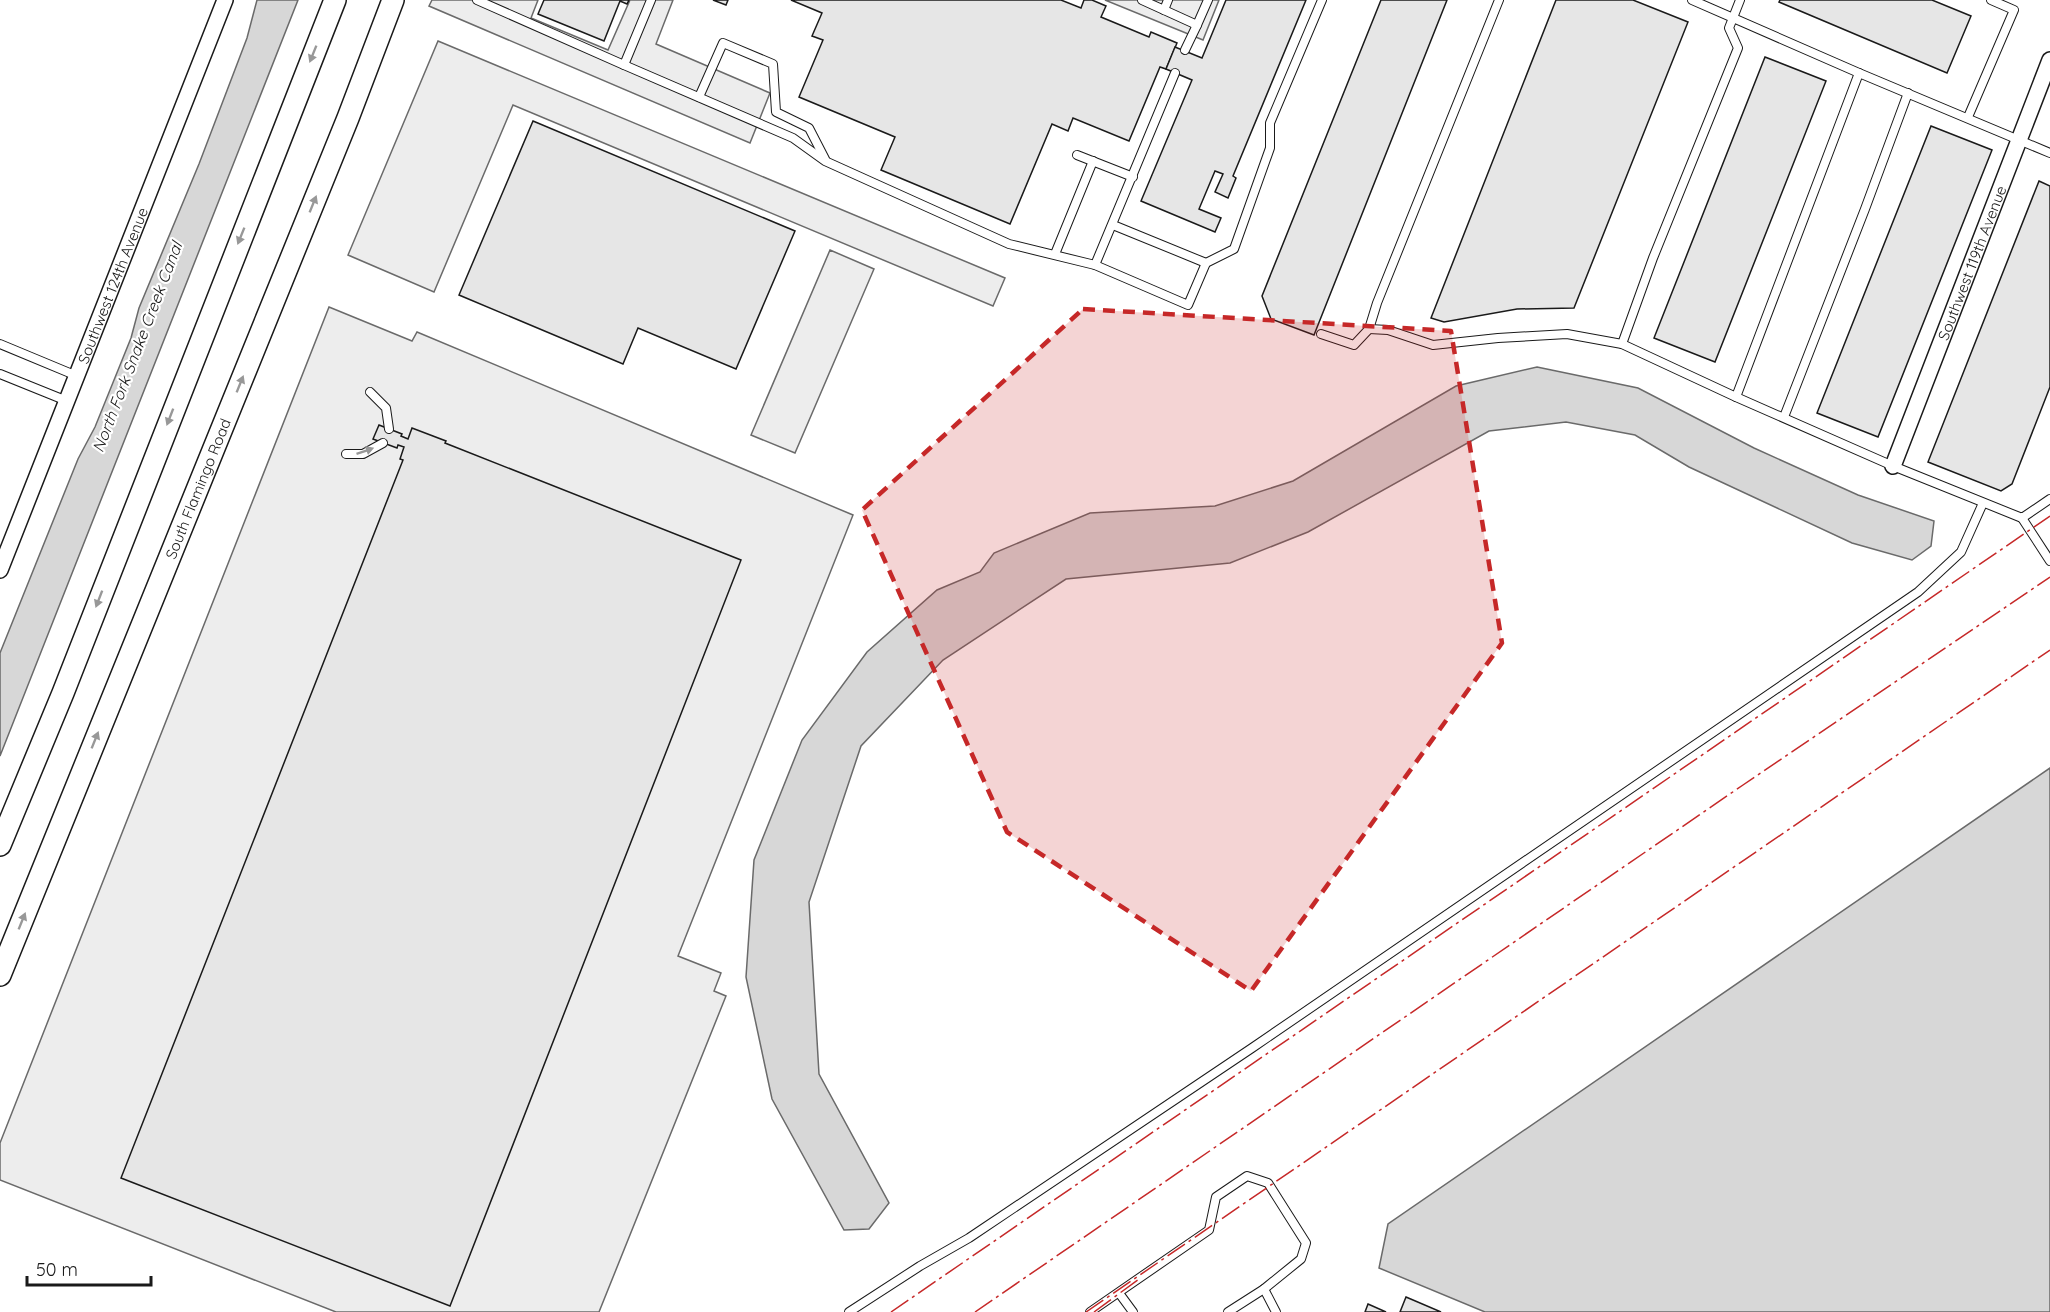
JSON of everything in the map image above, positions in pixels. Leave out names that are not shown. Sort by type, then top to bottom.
[{"type":"main road","points":[[0,845],[63,693],[335,0]]},
{"type":"main road","name":"South Flamingo Road","points":[[0,975],[348,118],[393,0]]},
{"type":"street","name":"Southwest 124th Avenue","points":[[0,570],[225,0]]},
{"type":"street","name":"Southwest 119th Avenue","points":[[1893,466],[2050,60]]},
{"type":"lane","points":[[477,0],[793,138],[825,161],[1009,244],[1095,265],[1188,305],[1206,263],[1234,249],[1270,148],[1270,123],[1322,0]]},
{"type":"lane","points":[[624,65],[651,0]]},
{"type":"lane","points":[[1142,0],[1197,25]]},
{"type":"lane","points":[[1164,10],[1168,0]]},
{"type":"lane","points":[[1185,51],[1208,0]]},
{"type":"lane","points":[[1321,334],[1354,345],[1369,329],[1381,293],[1499,0]]},
{"type":"lane","points":[[1692,0],[2050,153]]},
{"type":"lane","points":[[1622,344],[1653,258],[1738,48],[1729,28],[1740,0]]},
{"type":"lane","points":[[1968,117],[2014,10],[1991,0]]},
{"type":"lane","points":[[699,97],[723,43],[773,64],[776,112],[809,128],[825,161]]},
{"type":"lane","points":[[1095,265],[1175,73]]},
{"type":"lane","points":[[1736,397],[1859,73]]},
{"type":"lane","points":[[1784,417],[1908,93]]},
{"type":"lane","points":[[1077,155],[1132,177]]},
{"type":"lane","points":[[1055,254],[1093,161]]},
{"type":"lane","points":[[1113,225],[1206,263]]},
{"type":"lane","points":[[1369,329],[1388,330],[1433,345],[1567,334],[1622,344],[1893,466],[2022,518],[2050,561]]},
{"type":"lane","points":[[0,344],[77,376]]},
{"type":"lane","points":[[0,374],[67,401]]},
{"type":"lane","points":[[370,392],[386,408],[389,429]]},
{"type":"lane","points":[[346,454],[363,454],[383,443]]},
{"type":"lane","points":[[2022,518],[2050,499]]},
{"type":"lane","points":[[849,1312],[920,1266],[969,1239],[1087,1160],[1918,592],[1961,552],[1983,503]]},
{"type":"lane","points":[[1090,1312],[1209,1230],[1216,1197],[1246,1176],[1268,1183],[1306,1244],[1301,1259],[1264,1289],[1228,1312]]},
{"type":"lane","points":[[1264,1289],[1276,1312]]},
{"type":"lane","points":[[1119,1293],[1133,1312]]},
{"type":"highlighted area","points":[[1083,309],[1451,331],[1502,643],[1251,991],[1007,832],[862,510]]},
{"type":"shaded area","points":[[432,0],[538,0],[531,18],[608,50],[630,0],[673,0],[656,44],[770,93],[750,143],[429,6]]},
{"type":"shaded area","points":[[1105,0],[1219,0],[1203,40]]},
{"type":"shaded area","points":[[438,41],[1005,278],[993,306],[513,105],[434,292],[348,255]]},
{"type":"shaded area","points":[[830,250],[874,269],[795,453],[751,435]]},
{"type":"shaded area","points":[[329,307],[412,341],[417,332],[853,515],[678,956],[721,973],[714,991],[726,996],[599,1312],[336,1312],[0,1180],[0,1143]]},
{"type":"water","name":"North Fork Snake Creek Canal","points":[[257,0],[298,0],[0,756],[0,653],[78,459],[95,427],[131,338],[139,308],[199,164],[247,38]]},
{"type":"water","points":[[1537,367],[1638,388],[1754,448],[1858,495],[1934,521],[1931,546],[1912,560],[1852,543],[1689,467],[1635,435],[1566,422],[1489,431],[1308,532],[1230,563],[1066,579],[943,660],[861,746],[809,902],[819,1074],[889,1203],[869,1229],[844,1230],[772,1099],[746,977],[754,860],[802,740],[867,652],[937,590],[980,572],[994,553],[1090,513],[1215,506],[1293,481],[1456,386]]},
{"type":"water","points":[[2050,768],[2050,1312],[1485,1312],[1379,1268],[1388,1224]]},
{"type":"building","points":[[544,0],[629,0],[627,4],[620,1],[604,41],[538,14]]},
{"type":"building","points":[[713,0],[728,0],[726,5]]},
{"type":"building","points":[[791,0],[1061,0],[1081,8],[1084,0],[1092,0],[1106,6],[1101,17],[1149,37],[1151,32],[1177,43],[1166,69],[1160,67],[1129,141],[1073,118],[1068,131],[1052,124],[1010,224],[881,170],[895,137],[799,97],[823,40],[812,36],[822,13]]},
{"type":"building","points":[[1226,0],[1306,0],[1233,176],[1236,178],[1228,198],[1215,192],[1223,174],[1215,171],[1199,209],[1221,218],[1215,232],[1141,201],[1192,80],[1166,69],[1175,47],[1202,58]]},
{"type":"building","points":[[1381,0],[1447,0],[1314,335],[1271,319],[1262,296]]},
{"type":"building","points":[[1556,0],[1633,0],[1688,22],[1574,308],[1517,309],[1444,322],[1431,318]]},
{"type":"building","points":[[1780,0],[1932,0],[1971,16],[1947,73],[1779,2]]},
{"type":"building","points":[[1765,57],[1826,81],[1715,362],[1654,338]]},
{"type":"building","points":[[533,121],[795,231],[736,369],[638,328],[623,364],[459,295]]},
{"type":"building","points":[[1931,126],[1992,150],[1878,437],[1817,413]]},
{"type":"building","points":[[2039,181],[2050,186],[2050,387],[2012,484],[2001,491],[1928,462]]},
{"type":"building","points":[[379,425],[402,434],[401,436],[408,439],[412,428],[741,560],[450,1306],[121,1178],[403,460],[400,459],[404,447],[398,445],[397,448],[373,439]]},
{"type":"building","points":[[1406,1297],[1441,1312],[1400,1312]]},
{"type":"building","points":[[1368,1304],[1386,1312],[1365,1312]]},
{"type":"power","points":[[891,1312],[2050,516]]},
{"type":"power","points":[[975,1312],[2050,577]]},
{"type":"power","points":[[1086,1312],[2050,650]]},
{"type":"power","points":[[1094,1312],[1139,1279]]}]
